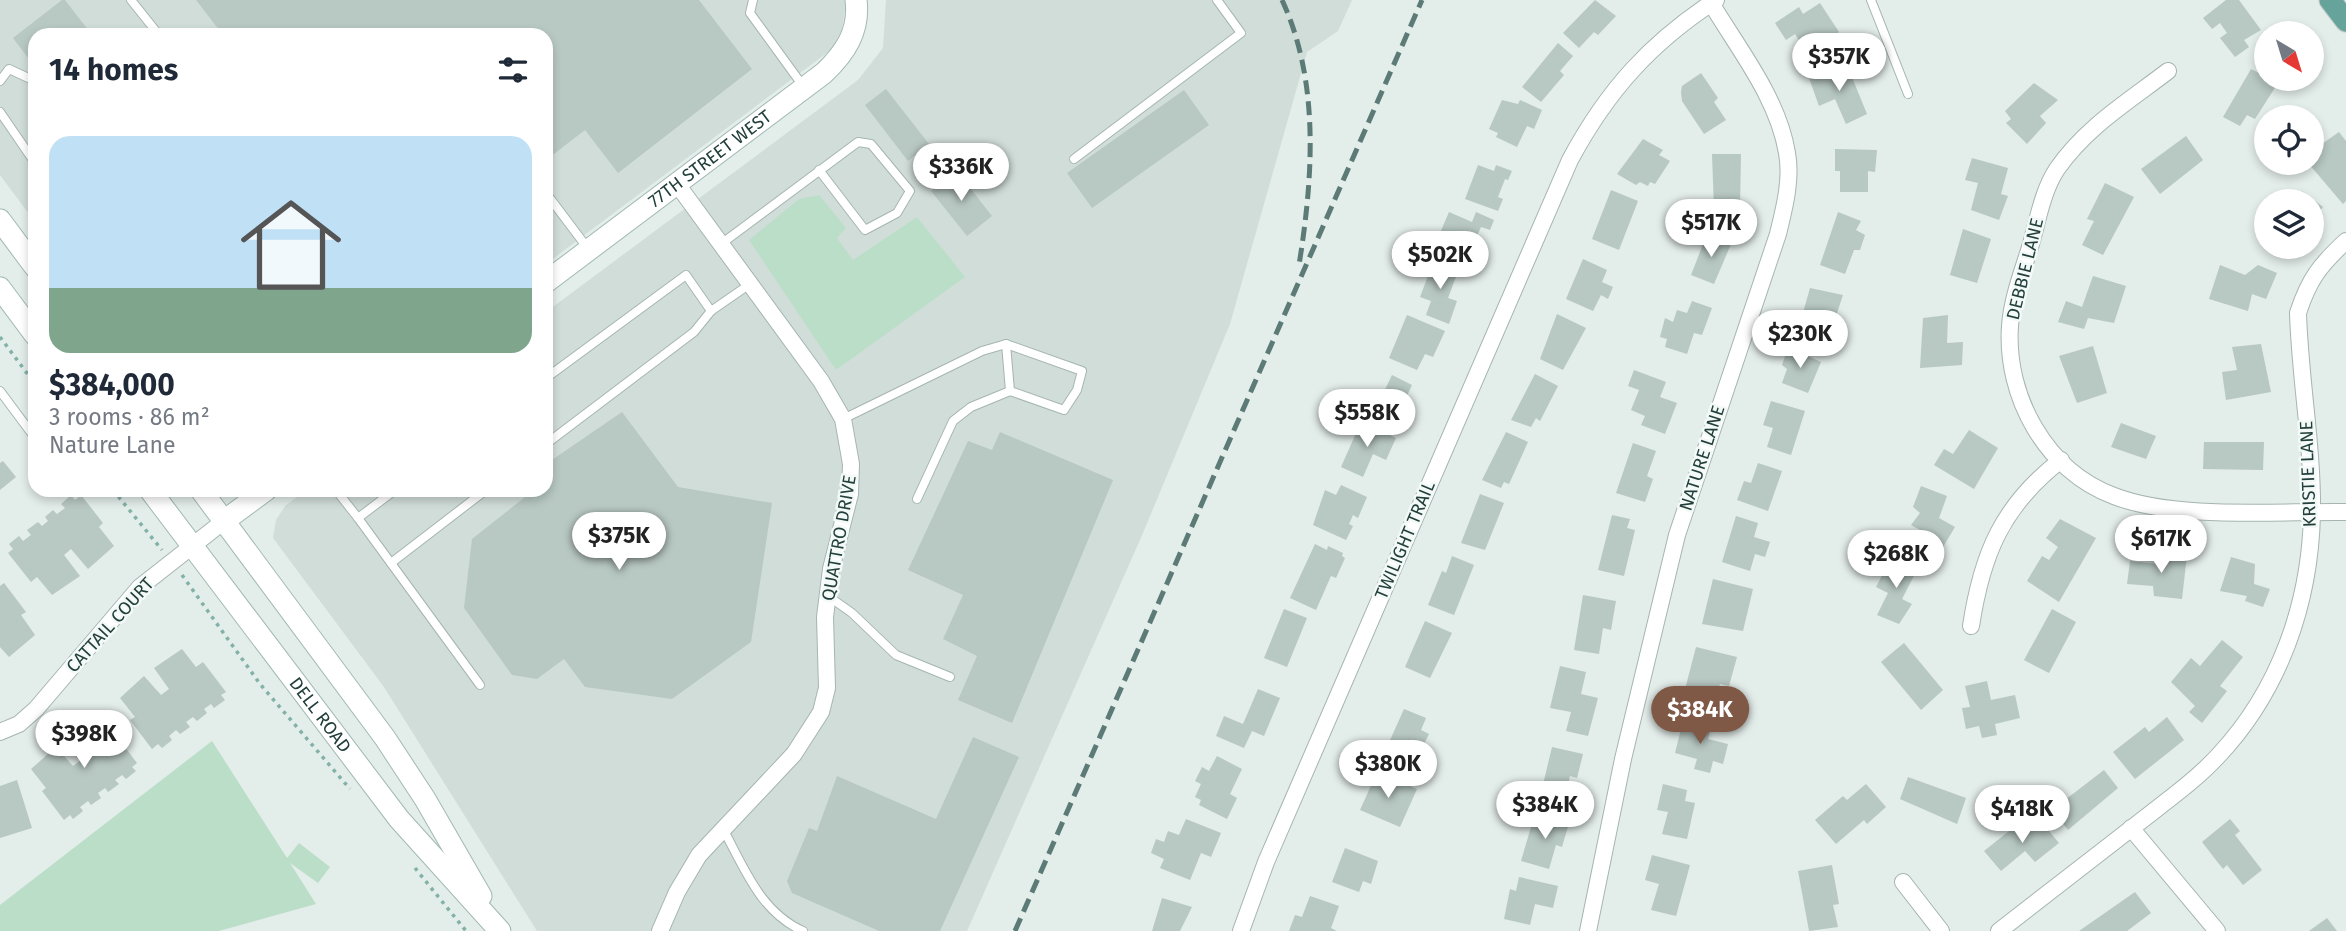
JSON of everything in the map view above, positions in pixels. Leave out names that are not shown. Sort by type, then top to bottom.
[{"type":"main road","points":[[2330,0],[2346,21]]},
{"type":"street","name":"77TH STREET WEST","points":[[553,277],[804,88],[841,56],[854,33],[856,0]]},
{"type":"street","name":"TWILIGHT TRAIL","points":[[1241,931],[1266,862],[1570,159],[1593,116],[1624,77],[1658,42],[1713,2]]},
{"type":"street","name":"NATURE LANE","points":[[1588,931],[1623,759],[1677,535],[1778,234],[1787,196],[1788,156],[1772,104],[1713,2]]},
{"type":"street","name":"DEBBIE LANE","points":[[2168,71],[2090,130],[2055,172],[2017,291],[2010,325],[2010,361],[2018,395],[2033,427],[2061,460],[2081,478],[2111,496],[2144,506],[2180,510],[2346,512]]},
{"type":"street","name":"QUATTRO DRIVE","points":[[660,931],[677,892],[699,855],[794,754],[821,712],[827,688],[831,569],[850,494],[851,464],[843,419],[821,382],[677,184]]},
{"type":"street","points":[[0,220],[28,258]]},
{"type":"street","name":"KRISTIE LANE","points":[[1999,931],[2218,756],[2249,718],[2275,674],[2294,630],[2306,581],[2312,512],[2298,313],[2307,285],[2324,261],[2346,241]]},
{"type":"street","points":[[0,288],[28,326]]},
{"type":"street","points":[[1971,625],[1985,558],[2000,526],[2020,497],[2061,460]]},
{"type":"street","name":"DELL ROAD","points":[[155,497],[399,819],[501,931]]},
{"type":"street","name":"DELL ROAD","points":[[206,497],[385,738],[425,799],[501,931]]},
{"type":"street","points":[[224,521],[257,497]]},
{"type":"street","name":"CATTAIL COURT","points":[[0,732],[19,724],[36,709],[139,587],[224,521]]},
{"type":"street","points":[[2131,828],[2217,931]]},
{"type":"street","points":[[1903,882],[1941,931]]},
{"type":"lane","points":[[131,0],[153,28]]},
{"type":"lane","points":[[753,0],[750,13],[804,88]]},
{"type":"lane","points":[[1074,159],[1241,33],[1217,0]]},
{"type":"lane","points":[[1871,0],[1908,94]]},
{"type":"lane","points":[[0,81],[9,69],[28,78]]},
{"type":"lane","points":[[0,113],[28,153]]},
{"type":"lane","points":[[721,244],[820,170],[858,142],[872,144],[910,191],[907,201],[897,214],[865,230],[820,170]]},
{"type":"lane","points":[[553,202],[589,250]]},
{"type":"lane","points":[[553,374],[685,275],[712,311]]},
{"type":"lane","points":[[553,439],[694,331],[712,311],[750,284]]},
{"type":"lane","points":[[843,419],[982,351],[1006,344],[1082,371],[1077,390],[1064,410],[1010,391],[971,407],[953,421],[917,499]]},
{"type":"lane","points":[[1006,344],[1010,391]]},
{"type":"lane","points":[[0,391],[28,429]]},
{"type":"lane","points":[[342,497],[481,685]]},
{"type":"lane","points":[[358,517],[386,497]]},
{"type":"lane","points":[[391,563],[477,497]]},
{"type":"lane","points":[[828,596],[852,613],[896,654],[950,677]]},
{"type":"lane","points":[[723,829],[757,891],[774,914],[803,931]]},
{"type":"path","points":[[0,337],[28,375]]},
{"type":"path","points":[[119,497],[171,561],[247,667],[355,795]]},
{"type":"path","points":[[411,863],[467,931]]},
{"type":"shaded area","points":[[0,0],[845,0],[846,4],[842,29],[832,49],[553,259],[553,28],[28,28],[28,213],[0,175]]},
{"type":"shaded area","points":[[886,0],[1352,0],[1338,31],[1307,52],[1230,324],[1143,533],[967,931],[537,931],[384,687],[273,538],[276,520],[285,506],[297,497],[553,497],[553,307],[858,80],[883,48]]},
{"type":"green space","points":[[819,195],[846,228],[837,238],[853,260],[917,217],[965,277],[836,370],[749,240],[799,199]]},
{"type":"green space","points":[[212,741],[287,858],[299,843],[330,867],[318,883],[290,863],[316,904],[219,931],[0,931],[0,905]]},
{"type":"building","points":[[62,0],[65,0],[87,28],[28,28],[28,58],[13,38]]},
{"type":"building","points":[[196,0],[699,0],[752,69],[618,173],[585,130],[553,155],[553,28],[218,28]]},
{"type":"building","points":[[1595,0],[1616,16],[1598,35],[1594,32],[1579,48],[1563,33]]},
{"type":"building","points":[[2226,0],[2239,0],[2254,21],[2254,34],[2244,40],[2249,47],[2235,57],[2220,38],[2227,33],[2220,23],[2212,29],[2203,18]]},
{"type":"building","points":[[1820,3],[1839,32],[1807,53],[1795,34],[1786,40],[1775,23],[1799,7],[1803,14]]},
{"type":"building","points":[[1558,43],[1573,56],[1560,71],[1564,75],[1541,102],[1522,87]]},
{"type":"building","points":[[1847,65],[1867,114],[1846,124],[1835,99],[1819,106],[1809,78]]},
{"type":"building","points":[[2251,69],[2254,71],[2254,91],[2273,91],[2264,105],[2254,105],[2254,118],[2247,115],[2240,126],[2223,117]]},
{"type":"building","points":[[1701,73],[1718,98],[1714,102],[1726,120],[1704,134],[1682,101],[1681,92],[1682,86]]},
{"type":"building","points":[[2034,83],[2058,100],[2040,116],[2046,123],[2027,144],[2006,123],[2011,119],[2005,111]]},
{"type":"building","points":[[886,89],[929,144],[908,161],[865,105]]},
{"type":"building","points":[[1184,90],[1209,125],[1092,208],[1067,173]]},
{"type":"building","points":[[1502,100],[1518,104],[1520,100],[1542,110],[1534,129],[1527,126],[1517,147],[1496,137],[1498,133],[1489,129]]},
{"type":"building","points":[[2339,132],[2346,141],[2346,201],[2343,204],[2318,175],[2324,175],[2324,143]]},
{"type":"building","points":[[2186,136],[2203,160],[2160,194],[2141,169]]},
{"type":"building","points":[[1643,139],[1663,150],[1659,155],[1670,161],[1655,184],[1650,182],[1648,186],[1640,182],[1636,185],[1617,174]]},
{"type":"building","points":[[1835,149],[1877,150],[1875,172],[1868,171],[1868,192],[1840,192],[1840,171],[1835,171]]},
{"type":"building","points":[[1712,154],[1741,154],[1740,209],[1714,209]]},
{"type":"building","points":[[1972,158],[2008,168],[2001,194],[2008,196],[1999,220],[1971,210],[1978,183],[1965,180]]},
{"type":"building","points":[[1478,165],[1494,171],[1496,165],[1512,171],[1508,180],[1505,179],[1498,197],[1503,199],[1498,211],[1465,199]]},
{"type":"building","points":[[956,170],[992,216],[967,236],[931,191]]},
{"type":"building","points":[[2105,183],[2134,197],[2103,255],[2082,245],[2094,221],[2087,219]]},
{"type":"building","points":[[1611,190],[1638,201],[1619,250],[1592,239]]},
{"type":"building","points":[[1449,212],[1472,222],[1476,212],[1494,220],[1490,230],[1481,227],[1467,257],[1437,240]]},
{"type":"building","points":[[1838,212],[1861,221],[1856,230],[1865,235],[1860,250],[1854,250],[1845,274],[1820,265]]},
{"type":"building","points":[[1963,229],[1991,239],[1977,283],[1950,275]]},
{"type":"building","points":[[1707,234],[1731,244],[1714,284],[1691,275]]},
{"type":"building","points":[[1583,259],[1607,270],[1602,282],[1613,287],[1608,299],[1601,295],[1593,311],[1566,299]]},
{"type":"building","points":[[1434,260],[1459,269],[1448,298],[1457,301],[1449,324],[1426,315],[1431,301],[1420,297]]},
{"type":"building","points":[[2220,265],[2245,275],[2258,265],[2277,273],[2266,299],[2252,294],[2248,311],[2209,299]]},
{"type":"building","points":[[2093,276],[2126,286],[2114,323],[2088,318],[2084,329],[2058,322],[2066,301],[2082,307]]},
{"type":"building","points":[[1810,288],[1843,295],[1830,334],[1799,327]]},
{"type":"building","points":[[1692,301],[1712,308],[1702,335],[1694,333],[1687,354],[1665,347],[1667,339],[1660,337],[1665,318],[1673,322],[1677,310],[1687,313]]},
{"type":"building","points":[[1557,314],[1586,328],[1563,370],[1540,359]]},
{"type":"building","points":[[1407,315],[1445,331],[1433,357],[1425,354],[1417,370],[1389,358]]},
{"type":"building","points":[[1948,315],[1947,343],[1963,342],[1962,365],[1920,368],[1923,318]]},
{"type":"building","points":[[2261,344],[2271,392],[2226,400],[2222,372],[2237,370],[2232,347]]},
{"type":"building","points":[[2093,346],[2107,393],[2077,403],[2059,356]]},
{"type":"building","points":[[1788,347],[1821,362],[1808,393],[1782,383],[1787,369],[1782,365]]},
{"type":"building","points":[[1634,370],[1666,382],[1660,397],[1677,403],[1665,434],[1641,425],[1645,416],[1631,410],[1639,390],[1628,386]]},
{"type":"building","points":[[1535,374],[1558,386],[1540,421],[1536,418],[1531,427],[1511,420]]},
{"type":"building","points":[[1392,375],[1412,385],[1402,406],[1407,408],[1397,429],[1372,417]]},
{"type":"building","points":[[1771,401],[1805,411],[1791,455],[1767,447],[1773,428],[1763,425]]},
{"type":"building","points":[[622,412],[678,487],[772,503],[751,642],[672,699],[585,687],[564,659],[537,679],[512,675],[464,608],[472,539],[525,497],[553,497],[553,459]]},
{"type":"building","points":[[1361,422],[1396,438],[1386,460],[1373,454],[1363,477],[1341,467]]},
{"type":"building","points":[[2121,423],[2156,436],[2146,459],[2111,447]]},
{"type":"building","points":[[1969,430],[1998,448],[1974,489],[1934,465],[1944,449],[1953,454]]},
{"type":"building","points":[[1000,432],[1113,480],[1012,723],[958,700],[977,656],[943,639],[963,595],[908,570],[968,441],[992,450]]},
{"type":"building","points":[[1506,432],[1528,442],[1509,484],[1504,482],[1501,488],[1482,480]]},
{"type":"building","points":[[2204,442],[2264,442],[2263,470],[2203,469]]},
{"type":"building","points":[[1633,443],[1656,451],[1647,476],[1653,479],[1645,502],[1616,493]]},
{"type":"building","points":[[3,461],[16,477],[0,490],[0,463]]},
{"type":"building","points":[[1758,463],[1782,471],[1768,511],[1737,500],[1744,481],[1751,483]]},
{"type":"building","points":[[1341,485],[1367,497],[1358,518],[1353,515],[1349,524],[1353,526],[1346,540],[1313,525],[1325,490],[1336,495]]},
{"type":"building","points":[[1921,486],[1947,496],[1939,518],[1955,527],[1940,552],[1923,543],[1927,534],[1911,525],[1920,513],[1913,507]]},
{"type":"building","points":[[1480,494],[1504,503],[1485,550],[1461,543]]},
{"type":"building","points":[[69,497],[75,500],[83,497],[103,523],[99,527],[114,546],[88,569],[71,549],[64,555],[80,576],[52,595],[37,577],[31,582],[8,553],[13,549],[9,544],[19,536],[23,541],[31,535],[27,530],[38,522],[42,526],[48,521],[45,517],[53,510],[57,514],[65,508],[61,504]]},
{"type":"building","points":[[1612,515],[1630,519],[1627,528],[1635,530],[1624,576],[1598,570]]},
{"type":"building","points":[[1736,516],[1758,523],[1754,537],[1770,542],[1765,557],[1755,554],[1750,571],[1722,562]]},
{"type":"building","points":[[2060,519],[2096,538],[2059,602],[2027,581],[2042,556],[2049,560],[2058,547],[2046,538]]},
{"type":"building","points":[[1315,544],[1343,553],[1345,558],[1336,578],[1331,576],[1316,610],[1290,598]]},
{"type":"building","points":[[2160,552],[2187,555],[2182,599],[2154,596],[2153,586],[2127,584],[2130,561],[2158,564]]},
{"type":"building","points":[[1452,556],[1474,565],[1454,615],[1428,605],[1442,571],[1446,573]]},
{"type":"building","points":[[1892,556],[1917,570],[1902,599],[1912,604],[1899,624],[1877,615],[1888,593],[1876,587]]},
{"type":"building","points":[[2231,557],[2255,564],[2254,584],[2270,589],[2263,607],[2245,601],[2247,596],[2220,591]]},
{"type":"building","points":[[1713,579],[1753,589],[1743,631],[1702,624]]},
{"type":"building","points":[[4,583],[26,612],[21,615],[35,635],[9,657],[0,647],[0,586]]},
{"type":"building","points":[[1583,595],[1616,601],[1611,630],[1603,628],[1599,654],[1574,650]]},
{"type":"building","points":[[1284,609],[1307,618],[1287,667],[1264,658]]},
{"type":"building","points":[[2052,609],[2076,622],[2049,673],[2024,660]]},
{"type":"building","points":[[1425,621],[1452,633],[1430,678],[1405,667]]},
{"type":"building","points":[[2222,640],[2243,657],[2220,686],[2227,691],[2202,723],[2189,712],[2195,706],[2171,682],[2191,658],[2200,666]]},
{"type":"building","points":[[1904,643],[1943,690],[1921,710],[1881,662]]},
{"type":"building","points":[[1696,647],[1737,657],[1729,686],[1720,684],[1714,705],[1683,697]]},
{"type":"building","points":[[182,649],[196,667],[203,662],[226,692],[221,695],[225,700],[214,708],[211,704],[204,709],[207,713],[197,721],[193,717],[186,722],[190,727],[180,734],[176,730],[169,736],[172,740],[162,748],[158,744],[152,749],[130,720],[135,717],[120,698],[144,676],[161,695],[169,689],[154,668]]},
{"type":"building","points":[[1560,666],[1586,672],[1581,694],[1598,698],[1588,736],[1566,731],[1571,712],[1550,708]]},
{"type":"building","points":[[1987,681],[1991,700],[2015,695],[2020,718],[1995,724],[1997,735],[1982,738],[1979,726],[1966,729],[1962,708],[1970,707],[1965,686]]},
{"type":"building","points":[[1258,689],[1280,698],[1264,736],[1252,731],[1244,748],[1216,736],[1224,716],[1243,724]]},
{"type":"building","points":[[1404,709],[1426,718],[1421,730],[1429,734],[1423,746],[1414,742],[1408,757],[1387,747]]},
{"type":"building","points":[[2167,717],[2184,740],[2135,779],[2113,752],[2145,727],[2149,732]]},
{"type":"building","points":[[94,720],[108,738],[114,733],[137,763],[132,767],[136,771],[126,779],[122,775],[115,780],[119,784],[108,792],[105,788],[98,793],[101,798],[91,805],[88,801],[80,807],[83,811],[73,819],[70,815],[64,820],[42,791],[46,788],[31,769],[56,747],[73,766],[81,760],[66,739]]},
{"type":"building","points":[[1683,721],[1711,728],[1708,739],[1728,744],[1723,764],[1713,761],[1710,773],[1694,769],[1697,759],[1675,753]]},
{"type":"building","points":[[973,737],[1019,757],[940,931],[879,931],[792,893],[787,881],[809,828],[817,831],[837,776],[936,819]]},
{"type":"building","points":[[1552,747],[1583,754],[1577,778],[1570,776],[1567,788],[1574,789],[1571,804],[1540,797]]},
{"type":"building","points":[[1217,756],[1242,769],[1230,794],[1237,798],[1227,819],[1199,805],[1201,800],[1195,797],[1201,784],[1195,781],[1202,767],[1209,771]]},
{"type":"building","points":[[2104,770],[2118,788],[2068,830],[2052,810]]},
{"type":"building","points":[[1377,772],[1417,789],[1400,827],[1360,810]]},
{"type":"building","points":[[1908,777],[1966,798],[1957,824],[1900,799]]},
{"type":"building","points":[[17,780],[32,828],[0,838],[0,786]]},
{"type":"building","points":[[1663,784],[1687,790],[1685,801],[1695,803],[1687,839],[1662,834],[1668,812],[1657,810]]},
{"type":"building","points":[[1866,784],[1886,807],[1867,824],[1864,820],[1836,844],[1815,820],[1843,796],[1847,800]]},
{"type":"building","points":[[1550,814],[1570,820],[1562,847],[1556,845],[1549,869],[1521,861],[1533,820],[1547,824]]},
{"type":"building","points":[[1186,819],[1221,833],[1211,857],[1201,853],[1190,880],[1160,868],[1164,859],[1151,853],[1156,839],[1164,842],[1168,831],[1179,835]]},
{"type":"building","points":[[2230,819],[2240,831],[2235,835],[2262,870],[2243,885],[2227,865],[2223,869],[2202,842]]},
{"type":"building","points":[[2040,820],[2059,843],[2035,862],[2025,851],[2001,871],[1984,851],[2019,823],[2026,832]]},
{"type":"building","points":[[1345,848],[1378,861],[1371,884],[1363,881],[1359,892],[1332,882]]},
{"type":"building","points":[[1652,855],[1690,865],[1676,916],[1651,910],[1659,884],[1645,880]]},
{"type":"building","points":[[1832,865],[1839,904],[1833,905],[1838,927],[1809,931],[1798,871]]},
{"type":"building","points":[[1519,877],[1558,886],[1553,908],[1535,904],[1530,925],[1504,919],[1510,889],[1516,891]]},
{"type":"building","points":[[2135,892],[2151,913],[2127,931],[2079,931]]},
{"type":"building","points":[[1310,896],[1339,906],[1331,928],[1337,931],[1289,931],[1295,915],[1302,917]]},
{"type":"building","points":[[1162,898],[1192,907],[1180,931],[1152,931]]},
{"type":"building","points":[[2327,918],[2337,931],[2309,931]]},
{"type":"railway","points":[[1282,0],[1303,64],[1308,97],[1310,165],[1299,265]]},
{"type":"railway","points":[[1015,931],[1422,0]]}]
